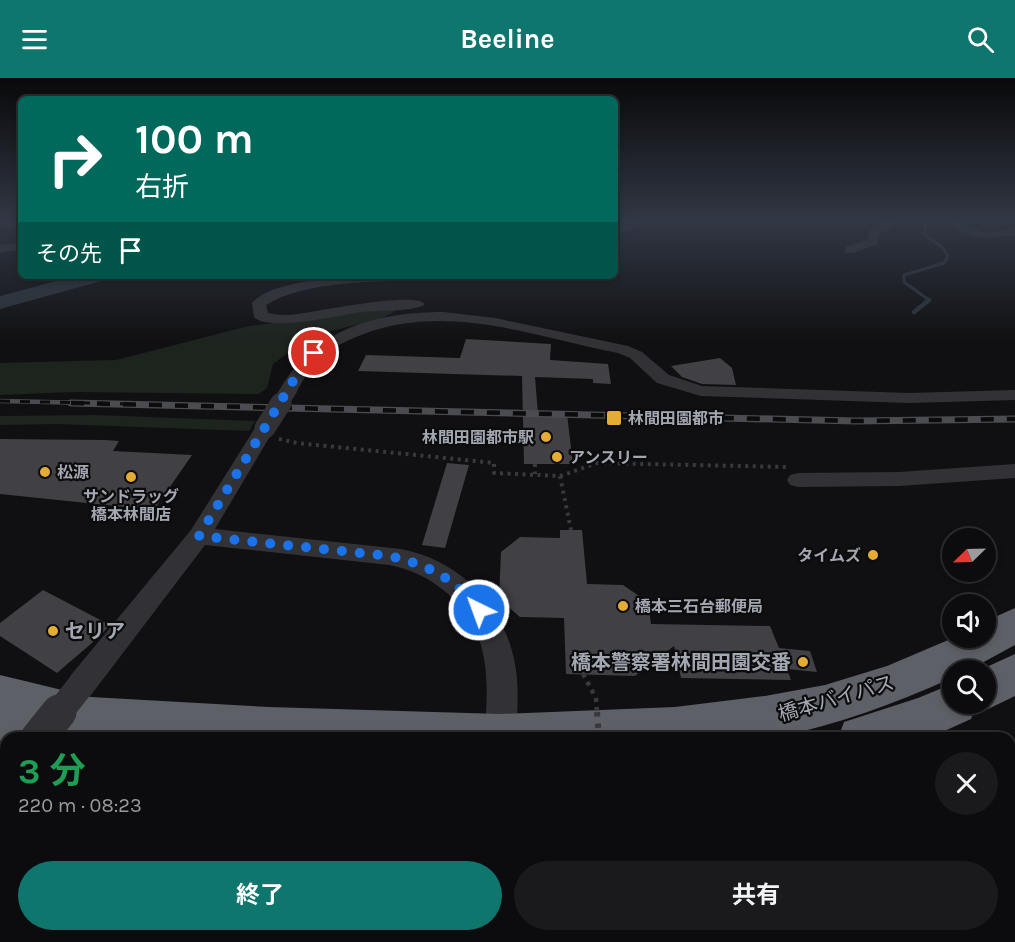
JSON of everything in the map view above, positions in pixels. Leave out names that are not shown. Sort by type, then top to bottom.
[{"type":"highway","name":"橋本バイパス","points":[[631,732],[675,730],[765,718],[825,706],[892,684],[955,657],[1015,625]]},
{"type":"highway","points":[[996,684],[1015,673]]},
{"type":"highway","name":"橋本バイパス","points":[[0,696],[90,719],[312,732]]},
{"type":"highway","points":[[880,732],[922,719],[942,710]]},
{"type":"street","points":[[376,279],[284,291],[265,298],[259,303],[261,317],[287,319],[382,305],[434,303],[478,306],[532,321],[599,331],[616,339],[622,349]]},
{"type":"street","points":[[43,732],[199,536],[301,368],[314,353],[350,334],[391,321],[420,316],[453,316],[622,349],[636,355],[663,379],[701,391],[909,398],[1015,395]]},
{"type":"street","points":[[798,480],[899,479],[1015,471]]},
{"type":"street","points":[[199,536],[389,556],[420,563],[447,578],[469,597],[489,624],[500,659],[503,697],[500,732]]},
{"type":"path","points":[[264,431],[297,444],[494,463],[494,473],[560,476],[571,530]]},
{"type":"path","points":[[535,464],[535,474]]},
{"type":"path","points":[[583,674],[596,698],[599,732]]},
{"type":"shaded area","points":[[401,307],[378,320],[330,332],[297,347],[273,364],[267,388],[259,394],[74,392],[0,395],[0,363],[116,360],[249,326]]},
{"type":"shaded area","points":[[96,415],[255,421],[249,431],[57,424],[0,425],[0,416]]},
{"type":"building","points":[[466,339],[551,344],[550,360],[608,364],[611,384],[593,383],[593,379],[535,377],[538,414],[567,414],[573,464],[524,464],[522,376],[358,371],[366,355],[460,358]]},
{"type":"building","points":[[720,358],[732,368],[736,385],[702,384],[682,377],[671,366]]},
{"type":"building","points":[[0,439],[119,441],[113,451],[192,455],[154,510],[0,494]]},
{"type":"building","points":[[447,463],[469,465],[445,548],[422,545]]},
{"type":"building","points":[[560,530],[582,530],[587,584],[623,585],[648,602],[651,624],[770,626],[779,648],[810,651],[817,672],[787,669],[791,680],[681,678],[674,646],[635,676],[566,674],[564,618],[520,617],[499,599],[501,552],[520,537],[560,538]]},
{"type":"building","name":"セリア","points":[[43,590],[110,625],[57,673],[0,636],[0,623]]},
{"type":"waterway","points":[[929,300],[904,282],[904,275],[945,261]]},
{"type":"waterway","points":[[0,303],[87,279]]},
{"type":"waterway","points":[[914,312],[929,300]]},
{"type":"railway","points":[[0,401],[136,404]]},
{"type":"railway","points":[[71,403],[856,421],[1015,419]]},
{"type":"place","name":"林間田園都市","points":[[614,418]]},
{"type":"place","name":"林間田園都市駅","points":[[546,437]]},
{"type":"place","name":"アンスリー","points":[[557,457]]},
{"type":"place","name":"松源","points":[[45,472]]},
{"type":"place","name":"サンドラッグ 橋本林間店","points":[[131,477]]},
{"type":"place","name":"タイムズ","points":[[873,555]]},
{"type":"place","name":"橋本三石台郵便局","points":[[623,606]]},
{"type":"place","name":"セリア","points":[[53,631]]},
{"type":"place","name":"橋本警察署林間田園交番","points":[[803,662]]},
{"type":"route","points":[[314,353],[301,368],[199,536],[389,556],[420,563],[447,578],[469,597],[479,610]]}]
